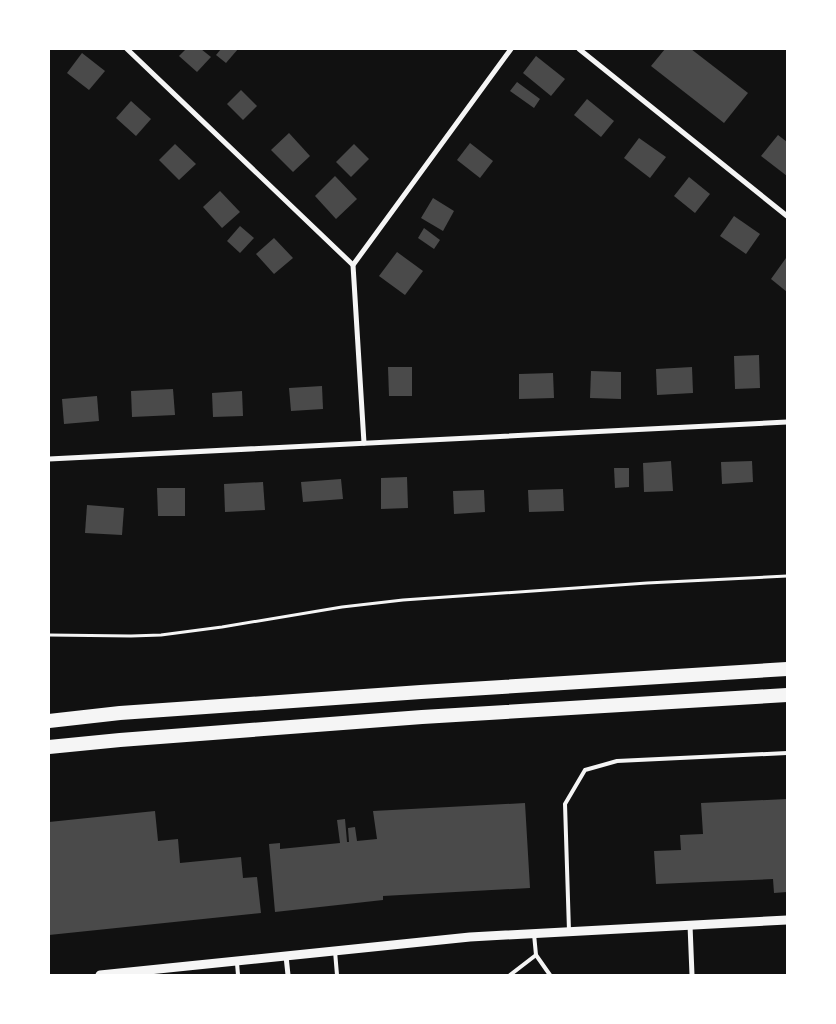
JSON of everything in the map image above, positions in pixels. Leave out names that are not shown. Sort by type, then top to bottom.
[{"type":"highway","points":[[49,721],[120,713],[787,669]]},
{"type":"highway","points":[[49,747],[422,717],[787,695]]},
{"type":"street","points":[[127,49],[353,265]]},
{"type":"street","points":[[364,442],[353,265],[512,49]]},
{"type":"street","points":[[579,49],[787,216]]},
{"type":"street","points":[[49,459],[787,422]]},
{"type":"street","points":[[100,975],[125,974],[470,937],[787,920]]},
{"type":"street","points":[[690,925],[692,975]]},
{"type":"street","points":[[286,956],[288,975]]},
{"type":"lane","points":[[569,931],[565,804],[585,770],[617,761],[787,753]]},
{"type":"lane","points":[[534,934],[536,955],[550,975]]},
{"type":"lane","points":[[334,952],[337,975]]},
{"type":"lane","points":[[510,975],[536,955]]},
{"type":"lane","points":[[237,961],[238,975]]},
{"type":"path","points":[[49,635],[131,636],[161,634],[199,630],[342,607],[403,600],[647,583],[787,576]]},
{"type":"building","points":[[186,49],[201,49],[211,57],[197,72],[179,56]]},
{"type":"building","points":[[221,49],[238,49],[226,63],[216,55]]},
{"type":"building","points":[[665,49],[691,49],[748,93],[724,123],[651,66]]},
{"type":"building","points":[[82,53],[105,71],[89,90],[67,73]]},
{"type":"building","points":[[536,56],[565,79],[551,96],[523,73]]},
{"type":"building","points":[[517,82],[540,99],[534,108],[510,91]]},
{"type":"building","points":[[241,90],[257,106],[243,120],[227,104]]},
{"type":"building","points":[[587,99],[614,121],[601,137],[574,115]]},
{"type":"building","points":[[131,101],[151,119],[136,136],[116,118]]},
{"type":"building","points":[[289,133],[310,156],[293,172],[271,150]]},
{"type":"building","points":[[778,135],[787,142],[787,176],[761,156]]},
{"type":"building","points":[[639,138],[666,157],[650,178],[624,158]]},
{"type":"building","points":[[470,143],[493,161],[480,178],[457,160]]},
{"type":"building","points":[[175,144],[196,164],[179,180],[159,160]]},
{"type":"building","points":[[354,144],[369,159],[351,177],[336,162]]},
{"type":"building","points":[[335,176],[357,199],[336,219],[315,196]]},
{"type":"building","points":[[689,177],[710,194],[695,213],[674,196]]},
{"type":"building","points":[[220,191],[240,212],[222,228],[203,207]]},
{"type":"building","points":[[433,198],[454,211],[443,231],[421,218]]},
{"type":"building","points":[[734,216],[760,234],[746,254],[720,236]]},
{"type":"building","points":[[240,226],[254,238],[240,253],[227,241]]},
{"type":"building","points":[[424,228],[440,240],[434,249],[418,238]]},
{"type":"building","points":[[274,238],[293,258],[274,274],[256,254]]},
{"type":"building","points":[[397,252],[423,271],[405,295],[379,276]]},
{"type":"building","points":[[787,259],[787,292],[771,279]]},
{"type":"building","points":[[759,355],[760,388],[735,389],[734,356]]},
{"type":"building","points":[[388,367],[412,367],[412,396],[389,396]]},
{"type":"building","points":[[692,367],[693,393],[657,395],[656,369]]},
{"type":"building","points":[[591,371],[621,372],[621,399],[590,398]]},
{"type":"building","points":[[553,373],[554,398],[519,399],[519,374]]},
{"type":"building","points":[[322,386],[323,409],[291,411],[289,388]]},
{"type":"building","points":[[173,389],[175,415],[132,417],[131,391]]},
{"type":"building","points":[[242,391],[243,416],[213,417],[212,393]]},
{"type":"building","points":[[97,396],[99,421],[64,424],[62,399]]},
{"type":"building","points":[[671,461],[673,491],[644,492],[643,463]]},
{"type":"building","points":[[752,461],[753,482],[722,484],[721,462]]},
{"type":"building","points":[[614,468],[629,468],[629,487],[615,488]]},
{"type":"building","points":[[407,477],[408,508],[381,509],[381,478]]},
{"type":"building","points":[[341,479],[343,499],[303,502],[301,482]]},
{"type":"building","points":[[263,482],[265,510],[225,512],[224,484]]},
{"type":"building","points":[[157,488],[185,488],[185,516],[158,516]]},
{"type":"building","points":[[563,489],[564,511],[529,512],[528,490]]},
{"type":"building","points":[[484,490],[485,512],[454,514],[453,491]]},
{"type":"building","points":[[87,505],[124,508],[122,535],[85,533]]},
{"type":"building","points":[[787,799],[787,892],[774,893],[773,879],[656,884],[654,851],[681,850],[680,835],[703,834],[701,803]]},
{"type":"building","points":[[525,803],[530,888],[383,896],[383,900],[275,912],[269,844],[280,843],[280,849],[340,843],[337,820],[345,819],[347,842],[349,842],[348,828],[355,827],[357,841],[377,839],[373,811]]},
{"type":"building","points":[[155,811],[158,841],[178,839],[180,863],[241,857],[243,878],[257,877],[261,913],[49,935],[49,822]]}]
